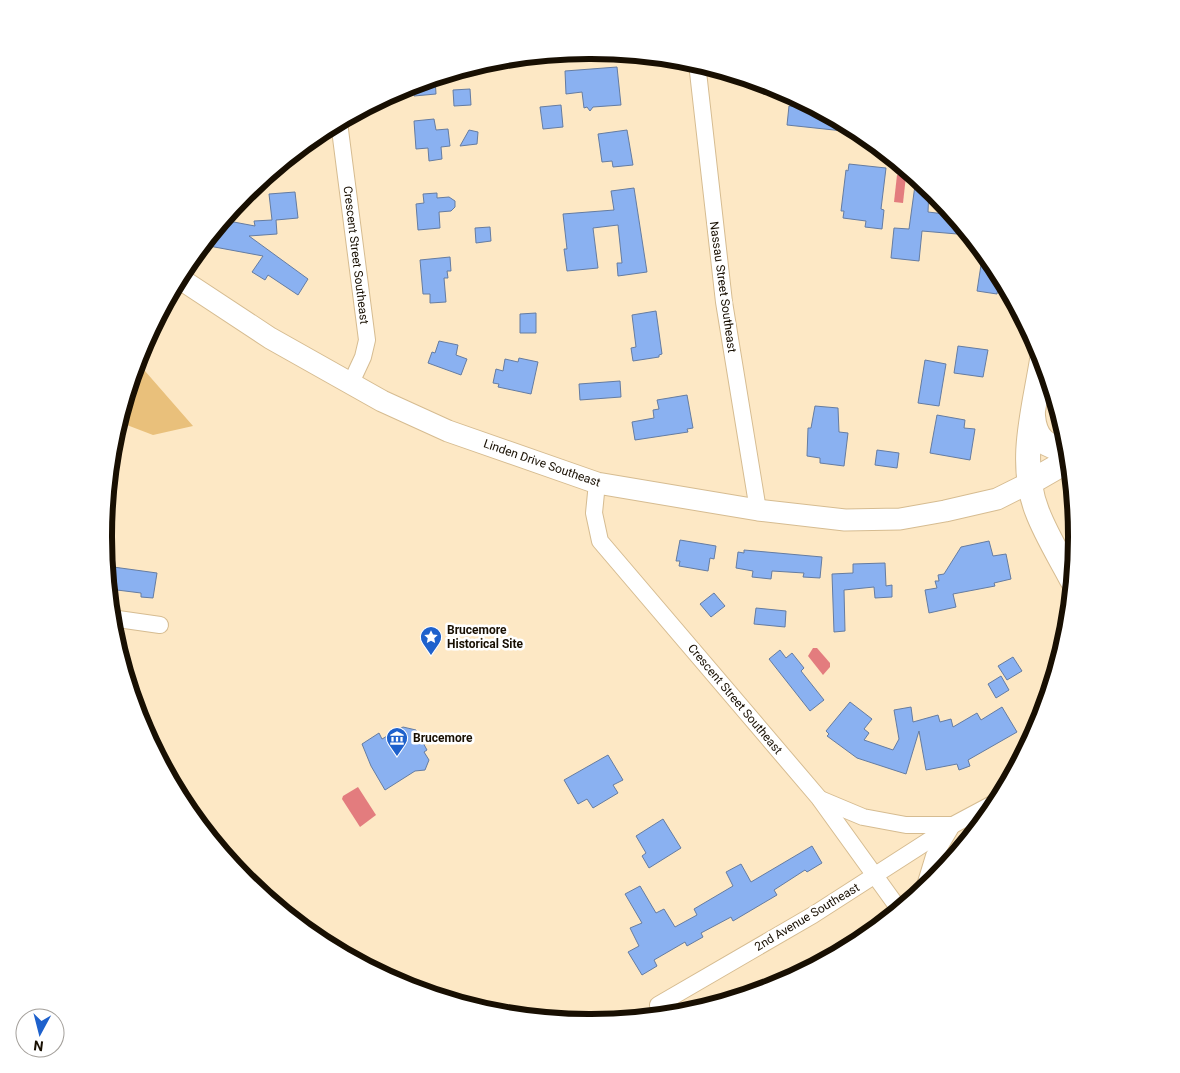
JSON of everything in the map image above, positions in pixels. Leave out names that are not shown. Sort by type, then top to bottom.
[{"type":"main road","points":[[1039,376],[1028,447],[1029,484],[1037,511],[1067,570]]},
{"type":"main road","points":[[1033,416],[1036,430],[1043,442],[1060,447]]},
{"type":"main road","points":[[1029,484],[1062,464]]},
{"type":"street","name":"Nassau Street Southeast","points":[[698,71],[724,302],[758,510]]},
{"type":"street","name":"Crescent Street Southeast","points":[[340,130],[367,340],[363,358],[350,385]]},
{"type":"street","name":"Linden Drive Southeast","points":[[186,282],[270,338],[350,385],[448,431],[596,483],[758,510],[846,520],[900,519],[997,499],[1029,484]]},
{"type":"street","name":"Crescent Street Southeast","points":[[596,483],[594,512],[600,541],[819,798],[895,904]]},
{"type":"street","points":[[119,619],[160,625]]},
{"type":"street","name":"2nd Avenue Southeast","points":[[819,798],[863,818],[906,824],[953,825]]},
{"type":"street","name":"2nd Avenue Southeast","points":[[658,1005],[813,915],[953,825],[981,810]]},
{"type":"street","points":[[929,873],[934,856],[953,825]]},
{"type":"shaded area","points":[[897,175],[903,176],[906,178],[903,203],[894,202]]},
{"type":"shaded area","points":[[143,369],[193,426],[153,435],[126,425]]},
{"type":"shaded area","points":[[813,648],[817,648],[830,663],[830,667],[823,675],[808,656]]},
{"type":"shaded area","points":[[358,787],[376,815],[360,827],[342,799],[343,796]]},
{"type":"building","points":[[617,67],[621,105],[593,107],[590,111],[587,107],[584,108],[582,92],[566,94],[565,71]]},
{"type":"building","points":[[435,84],[436,94],[414,96],[414,92]]},
{"type":"building","points":[[470,89],[471,105],[454,106],[453,90]]},
{"type":"building","points":[[561,105],[563,127],[543,129],[540,107]]},
{"type":"building","points":[[789,106],[801,108],[842,131],[787,125]]},
{"type":"building","points":[[434,119],[436,130],[448,129],[450,146],[441,147],[442,159],[429,161],[428,148],[416,149],[414,121]]},
{"type":"building","points":[[469,130],[478,132],[477,144],[460,146]]},
{"type":"building","points":[[627,130],[633,165],[613,167],[612,161],[602,162],[598,134]]},
{"type":"building","points":[[849,164],[886,168],[881,209],[884,210],[882,229],[865,227],[866,221],[843,218],[844,211],[841,211],[846,170],[848,171]]},
{"type":"building","points":[[915,186],[929,200],[928,212],[942,214],[960,234],[922,231],[919,261],[891,258],[894,228],[909,229]]},
{"type":"building","points":[[634,188],[647,272],[618,276],[617,263],[622,263],[618,225],[593,228],[598,268],[567,271],[564,249],[567,249],[563,214],[614,210],[611,191]]},
{"type":"building","points":[[295,192],[298,218],[276,220],[277,234],[249,236],[308,279],[298,295],[268,275],[265,280],[252,272],[263,256],[211,246],[231,221],[255,226],[254,221],[272,220],[269,194]]},
{"type":"building","points":[[437,193],[437,198],[449,197],[455,201],[455,207],[451,211],[439,212],[440,228],[418,230],[416,204],[424,203],[423,194]]},
{"type":"building","points":[[490,227],[491,241],[476,243],[475,228]]},
{"type":"building","points":[[450,257],[451,271],[447,271],[448,278],[444,278],[446,302],[430,303],[430,294],[423,294],[420,260]]},
{"type":"building","points":[[981,263],[998,288],[997,294],[977,291]]},
{"type":"building","points":[[656,311],[662,354],[659,357],[633,361],[631,348],[636,347],[632,315]]},
{"type":"building","points":[[536,313],[536,333],[520,333],[520,314]]},
{"type":"building","points":[[439,341],[458,345],[456,355],[467,359],[461,375],[428,363],[432,352],[435,353]]},
{"type":"building","points":[[958,346],[988,350],[983,377],[954,373]]},
{"type":"building","points":[[519,358],[538,362],[531,394],[498,387],[499,384],[493,383],[496,369],[503,371],[505,359],[518,362]]},
{"type":"building","points":[[925,360],[946,364],[939,406],[918,403]]},
{"type":"building","points":[[620,381],[621,397],[580,400],[579,384]]},
{"type":"building","points":[[687,395],[693,428],[687,429],[688,432],[635,440],[632,422],[654,418],[653,410],[659,409],[657,400]]},
{"type":"building","points":[[815,406],[838,408],[839,432],[848,433],[844,466],[820,463],[820,458],[807,456],[808,428],[811,428]]},
{"type":"building","points":[[937,415],[965,420],[964,428],[975,429],[970,460],[930,453]]},
{"type":"building","points":[[877,450],[899,453],[897,468],[875,465]]},
{"type":"building","points":[[680,540],[716,546],[714,559],[710,558],[708,571],[679,566],[680,561],[676,561]]},
{"type":"building","points":[[989,541],[993,556],[1006,554],[1011,579],[994,583],[995,586],[953,594],[956,607],[929,613],[925,590],[937,588],[935,581],[939,581],[938,575],[944,574],[961,547]]},
{"type":"building","points":[[744,550],[822,557],[820,578],[803,577],[804,573],[772,571],[771,579],[752,577],[753,571],[736,568],[738,552],[744,553]]},
{"type":"building","points":[[885,563],[886,586],[892,585],[892,597],[875,598],[874,587],[844,590],[845,631],[834,632],[832,574],[853,573],[853,564]]},
{"type":"building","points":[[113,567],[157,573],[153,598],[141,597],[141,593],[115,590]]},
{"type":"building","points":[[714,593],[725,606],[711,617],[700,604]]},
{"type":"building","points":[[756,608],[786,611],[785,627],[754,624]]},
{"type":"building","points":[[780,650],[786,658],[792,653],[804,668],[801,671],[824,700],[810,711],[769,659]]},
{"type":"building","points":[[1013,657],[1022,671],[1007,680],[998,666]]},
{"type":"building","points":[[1001,676],[1009,690],[996,698],[988,684]]},
{"type":"building","points":[[850,702],[872,719],[864,729],[869,733],[864,740],[893,750],[899,739],[894,710],[911,707],[913,722],[938,715],[940,722],[951,719],[953,727],[977,713],[981,720],[1002,707],[1017,732],[968,760],[970,766],[959,770],[957,764],[926,770],[919,731],[906,774],[857,758],[827,736],[829,734],[826,731]]},
{"type":"building","name":"Brucemore","points":[[403,727],[416,730],[427,750],[424,752],[429,760],[425,770],[415,771],[385,790],[371,766],[362,744],[379,733],[382,739]]},
{"type":"building","points":[[608,755],[623,780],[613,785],[618,793],[593,808],[587,799],[578,804],[564,780]]},
{"type":"building","points":[[663,819],[681,848],[649,868],[642,856],[646,853],[636,836]]},
{"type":"building","points":[[812,846],[822,863],[807,872],[805,870],[774,890],[777,895],[733,921],[731,917],[701,933],[703,937],[687,946],[685,942],[654,960],[657,966],[642,975],[628,952],[639,946],[630,928],[642,923],[625,894],[640,886],[656,913],[664,909],[675,927],[697,915],[694,909],[733,886],[726,872],[741,864],[751,882]]},
{"type":"place","name":"Brucemore Historical Site","points":[[431,656]]},
{"type":"place","name":"Brucemore","points":[[397,757]]}]
